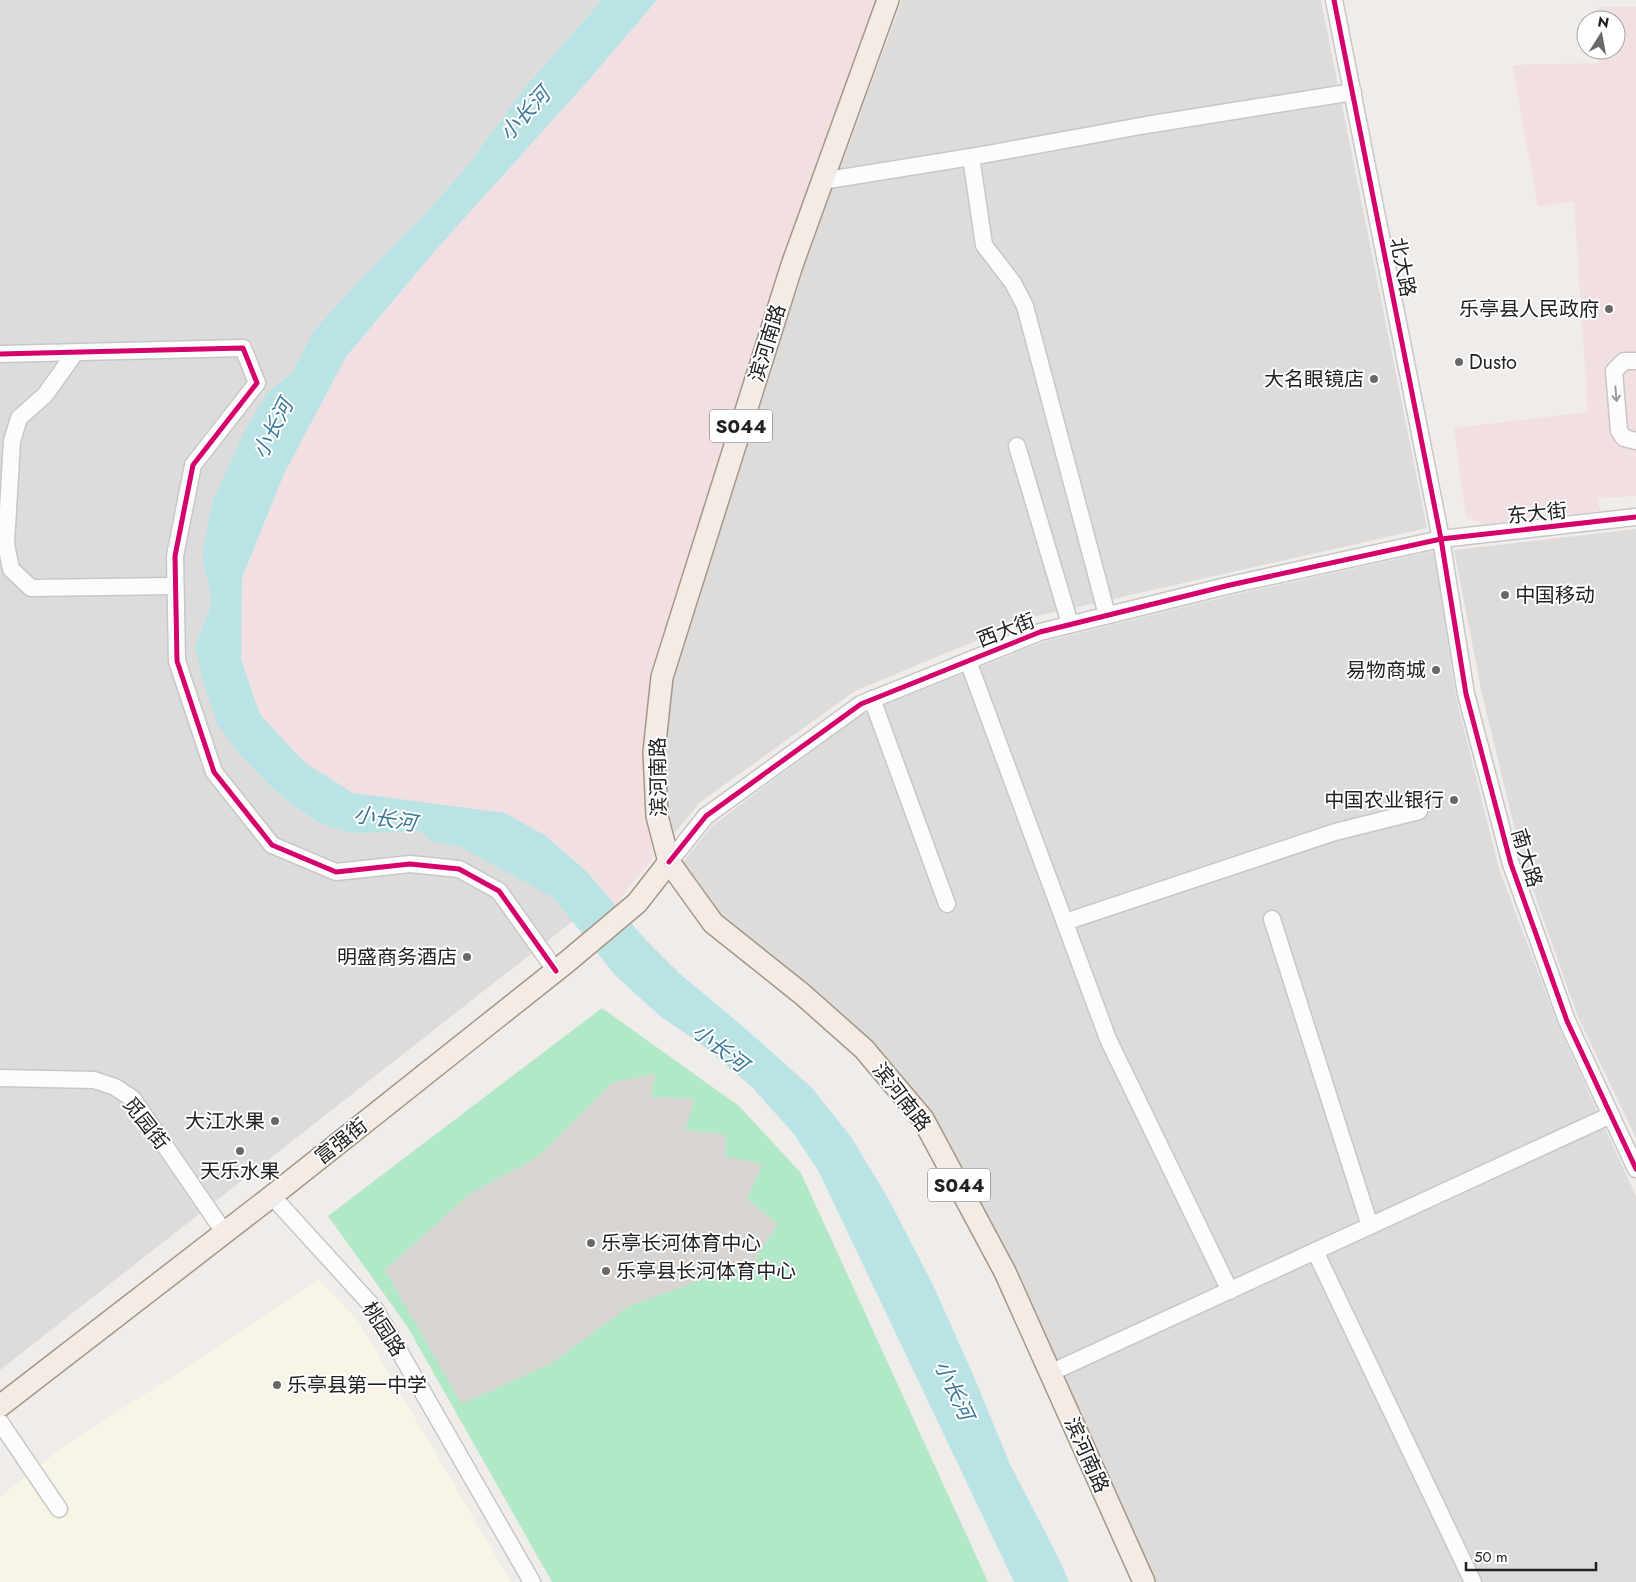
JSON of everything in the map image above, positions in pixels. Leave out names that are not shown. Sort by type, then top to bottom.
[{"type":"main road","name":"滨河南路","points":[[888,0],[792,265],[662,677],[654,762],[656,816],[668,862],[713,923],[802,994],[864,1049],[923,1119],[1005,1272],[1144,1582]]},
{"type":"main road","name":"富强街","points":[[0,1406],[272,1196],[562,966],[636,902],[668,862]]},
{"type":"street","name":"北大路","points":[[1334,0],[1441,539]]},
{"type":"street","points":[[822,181],[972,157],[1146,125],[1353,92]]},
{"type":"street","points":[[972,157],[984,245],[1013,283],[1025,306],[1107,615]]},
{"type":"street","points":[[0,354],[243,348],[257,382],[192,465],[175,556],[177,661],[214,772],[272,846],[336,872],[410,864],[459,869],[499,891],[562,966]]},
{"type":"street","points":[[75,353],[45,394],[19,418],[12,441],[3,544],[11,569],[31,588],[175,586]]},
{"type":"street","points":[[1636,361],[1624,361],[1614,371],[1619,431],[1624,438],[1636,441]]},
{"type":"street","points":[[1017,446],[1070,624]]},
{"type":"street","name":"东大街","points":[[1441,539],[1636,517]]},
{"type":"street","name":"西大街","points":[[668,862],[706,816],[861,704],[1040,632],[1230,585],[1441,539]]},
{"type":"street","name":"南大路","points":[[1441,539],[1466,694],[1511,864],[1567,1021],[1636,1169]]},
{"type":"street","points":[[968,661],[1108,1038],[1230,1291]]},
{"type":"street","points":[[872,700],[947,904]]},
{"type":"street","points":[[1065,922],[1335,832],[1419,811]]},
{"type":"street","points":[[1272,919],[1370,1226]]},
{"type":"street","name":"觅园街","points":[[0,1078],[94,1080],[114,1087],[132,1099],[224,1232]]},
{"type":"street","points":[[1050,1373],[1611,1116]]},
{"type":"street","name":"桃园路","points":[[272,1196],[375,1309],[532,1582]]},
{"type":"street","points":[[1316,1251],[1473,1582]]},
{"type":"street","points":[[0,1422],[59,1508]]},
{"type":"shaded area","points":[[0,0],[602,0],[522,91],[468,165],[426,213],[314,330],[292,373],[269,391],[203,565],[210,588],[211,606],[195,646],[272,788],[294,806],[319,823],[351,833],[444,831],[480,839],[511,854],[545,887],[573,921],[0,1370]]},
{"type":"shaded area","points":[[657,0],[878,0],[782,263],[650,675],[643,753],[646,817],[654,857],[623,895],[618,908],[586,871],[546,836],[416,803],[353,793],[304,762],[260,714],[241,659],[242,578],[284,474],[346,357],[434,252],[587,82]]},
{"type":"shaded area","points":[[902,0],[1321,0],[1427,528],[1033,617],[855,691],[699,803],[675,833],[666,811],[666,752],[673,680],[804,267]]},
{"type":"shaded area","name":"乐亭县人民政府","points":[[1596,7],[1636,7],[1636,496],[1597,498],[1600,511],[1484,524],[1466,516],[1454,428],[1588,412],[1574,201],[1538,206],[1512,65],[1599,63],[1599,60],[1626,60],[1626,10],[1596,10]]},
{"type":"shaded area","points":[[1636,529],[1636,1138],[1578,1017],[1522,859],[1482,694],[1454,550]]},
{"type":"shaded area","points":[[1434,551],[1456,697],[1499,869],[1558,1025],[1636,1196],[1636,1582],[1153,1582],[931,1112],[719,916],[683,862],[713,825],[865,712],[1043,642],[1233,595]]},
{"type":"shaded area","name":"乐亭县第一中学","points":[[319,1280],[357,1319],[511,1582],[0,1582],[0,1497],[58,1451]]},
{"type":"green space","name":"乐亭县长河体育中心","points":[[602,1008],[739,1106],[801,1173],[988,1582],[552,1582],[407,1326],[328,1216]]},
{"type":"water","points":[[602,0],[657,0],[587,82],[434,252],[346,357],[284,474],[242,578],[241,659],[260,714],[304,762],[353,793],[505,813],[546,836],[586,871],[645,939],[679,973],[812,1088],[851,1137],[889,1200],[933,1285],[1010,1464],[1069,1582],[1014,1582],[819,1172],[794,1134],[752,1087],[700,1043],[661,1017],[615,975],[545,887],[511,854],[480,839],[444,831],[351,833],[319,823],[294,806],[272,788],[240,755],[217,724],[201,673],[195,646],[211,606],[210,588],[203,565],[203,550],[212,503],[243,434],[269,391],[292,373],[314,330],[426,213],[468,165],[522,91]]},
{"type":"building","name":"乐亭长河体育中心","points":[[655,1074],[651,1097],[695,1099],[685,1130],[726,1135],[725,1157],[762,1164],[747,1199],[778,1224],[754,1261],[629,1306],[552,1363],[462,1404],[385,1270],[471,1193],[538,1157],[613,1082]]},
{"type":"waterway","name":"小长河","points":[[438,827],[466,832],[555,881]]},
{"type":"cycle path","points":[[1334,0],[1441,539],[1466,694],[1511,864],[1567,1021],[1636,1169]]},
{"type":"cycle path","points":[[0,354],[243,348],[257,383],[193,465],[175,556],[177,661],[214,772],[272,845],[336,872],[410,864],[459,869],[499,891],[556,971]]},
{"type":"cycle path","points":[[669,862],[706,816],[861,704],[1040,632],[1230,585],[1441,539],[1636,517]]},
{"type":"place","name":"乐亭县人民政府","points":[[1609,309]]},
{"type":"place","name":"Dusto","points":[[1459,362]]},
{"type":"place","name":"大名眼镜店","points":[[1374,379]]},
{"type":"place","name":"中国移动","points":[[1505,595]]},
{"type":"place","name":"易物商城","points":[[1436,670]]},
{"type":"place","name":"中国农业银行","points":[[1454,800]]},
{"type":"place","name":"明盛商务酒店","points":[[467,957]]},
{"type":"place","name":"大江水果","points":[[275,1121]]},
{"type":"place","name":"天乐水果","points":[[240,1151]]},
{"type":"place","name":"乐亭长河体育中心","points":[[591,1243]]},
{"type":"place","name":"乐亭县长河体育中心","points":[[606,1271]]},
{"type":"place","name":"乐亭县第一中学","points":[[277,1385]]}]
